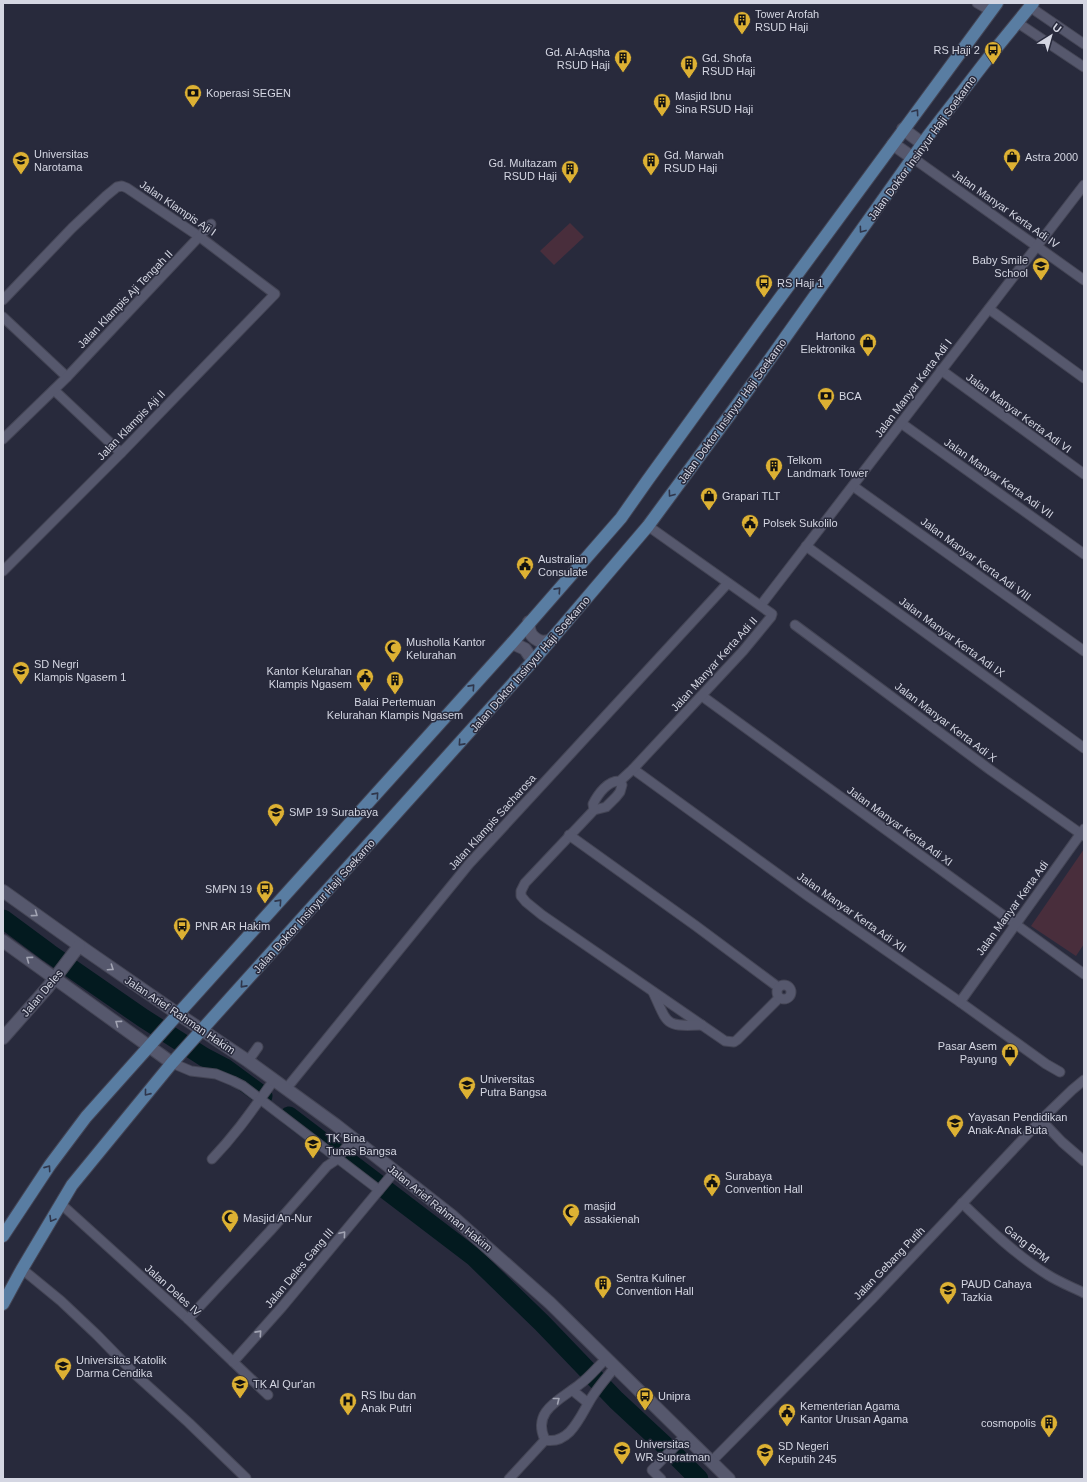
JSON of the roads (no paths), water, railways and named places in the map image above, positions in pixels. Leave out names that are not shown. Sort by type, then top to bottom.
[{"type":"main road","points":[[3,1236],[41,1177],[86,1117],[512,643],[621,518],[994,7]]},
{"type":"main road","name":"Jalan Doktor Insinyur Haji Soekarno","points":[[3,1304],[72,1185],[174,1060],[533,661],[648,526],[748,390],[923,144],[989,57],[1026,13]]},
{"type":"main road","points":[[903,130],[923,144]]},
{"type":"main road","points":[[893,144],[913,158]]},
{"type":"main road","points":[[529,622],[528,629],[532,636],[542,642],[550,641]]},
{"type":"main road","points":[[512,643],[525,649],[533,661]]},
{"type":"main road","name":"Jalan Arief Rahman Hakim","points":[[3,891],[76,950],[178,1014],[248,1061],[272,1083],[286,1089],[354,1138],[391,1175],[452,1216],[498,1255],[550,1303],[616,1367],[682,1439],[711,1462],[728,1479]]},
{"type":"main road","points":[[3,941],[58,975],[174,1060]]},
{"type":"main road","name":"Jalan Deles","points":[[3,1038],[58,975],[76,950]]},
{"type":"street","points":[[977,3],[994,7]]},
{"type":"street","points":[[1026,13],[1084,44]]},
{"type":"street","points":[[1026,13],[1084,67]]},
{"type":"street","name":"Jalan Manyar Kerta Adi IV","points":[[913,158],[1084,280]]},
{"type":"street","name":"Jalan Klampis Aji I","points":[[3,300],[72,228],[106,196],[117,187],[122,186],[200,237],[274,294]]},
{"type":"street","name":"Jalan Manyar Kerta Adi I","points":[[761,605],[1084,186]]},
{"type":"street","name":"Jalan Klampis Aji Tengah II","points":[[3,439],[67,377],[211,224]]},
{"type":"street","name":"Jalan Klampis Aji II","points":[[3,571],[121,453],[274,294]]},
{"type":"street","points":[[989,309],[1084,378]]},
{"type":"street","points":[[3,317],[67,377]]},
{"type":"street","name":"Jalan Manyar Kerta Adi VI","points":[[941,370],[1084,474]]},
{"type":"street","points":[[54,390],[121,453]]},
{"type":"street","name":"Jalan Manyar Kerta Adi VII","points":[[901,423],[1084,554]]},
{"type":"street","name":"Jalan Manyar Kerta Adi VIII","points":[[853,486],[1084,651]]},
{"type":"street","name":"Jalan Manyar Kerta Adi II","points":[[594,810],[593,804],[596,798],[611,783],[614,781],[620,781],[633,769],[743,651],[772,614],[648,526]]},
{"type":"street","name":"Jalan Manyar Kerta Adi IX","points":[[806,546],[1084,748]]},
{"type":"street","name":"Jalan Klampis Sacharosa","points":[[286,1089],[469,864],[728,583]]},
{"type":"street","name":"Jalan Manyar Kerta Adi X","points":[[795,625],[989,769],[1083,833]]},
{"type":"street","name":"Jalan Manyar Kerta Adi XI","points":[[702,696],[1084,974]]},
{"type":"street","name":"Jalan Manyar Kerta Adi XII","points":[[633,769],[808,896],[1060,1072]]},
{"type":"street","points":[[620,781],[622,785],[620,792],[606,806],[594,810],[569,835],[526,883],[521,891],[521,896],[542,915],[725,1041],[734,1042],[744,1035],[779,998]]},
{"type":"street","name":"Jalan Manyar Kerta Adi","points":[[960,1002],[1083,833]]},
{"type":"street","points":[[569,835],[778,987]]},
{"type":"street","points":[[778,987],[786,985],[790,987],[792,992],[788,999],[783,1000],[779,998]]},
{"type":"street","points":[[778,987],[777,993],[779,998]]},
{"type":"street","points":[[653,991],[666,1019],[671,1023],[680,1026],[702,1025]]},
{"type":"street","points":[[248,1061],[258,1047]]},
{"type":"street","points":[[174,1060],[191,1071],[216,1074],[233,1080],[262,1098],[341,1154],[380,1188]]},
{"type":"street","name":"Jalan Gebang Putih","points":[[711,1462],[867,1303],[1041,1120],[1084,1080]]},
{"type":"street","points":[[212,1159],[230,1141],[272,1083]]},
{"type":"street","points":[[1041,1120],[1062,1142],[1083,1158]]},
{"type":"street","points":[[188,1319],[270,1231],[327,1166],[341,1154],[354,1138]]},
{"type":"street","name":"Jalan Deles Gang III","points":[[233,1362],[282,1307],[391,1175]]},
{"type":"street","name":"Gang BPM","points":[[962,1203],[1000,1240],[1020,1256],[1048,1276],[1084,1293]]},
{"type":"street","name":"Jalan Deles IV","points":[[60,1204],[188,1319],[268,1395]]},
{"type":"street","points":[[22,1269],[61,1301],[137,1376],[189,1423],[246,1478]]},
{"type":"street","points":[[545,1440],[541,1432],[541,1426],[546,1413],[552,1404],[581,1384],[607,1358]]},
{"type":"street","points":[[545,1440],[554,1442],[562,1439],[570,1432],[604,1380],[616,1367]]},
{"type":"street","points":[[572,1390],[591,1399]]},
{"type":"street","points":[[661,1479],[652,1470],[682,1439]]},
{"type":"street","points":[[510,1479],[545,1440]]},
{"type":"waterway","points":[[3,919],[49,953],[143,1018],[204,1057],[225,1068],[263,1096]]},
{"type":"waterway","points":[[289,1116],[474,1257],[542,1323],[616,1400],[699,1479]]},
{"type":"place","name":"Tower Arofah RSUD Haji","points":[[742,35]]},
{"type":"place","name":"RS Haji 2","points":[[993,65]]},
{"type":"place","name":"Gd. Al-Aqsha RSUD Haji","points":[[623,73]]},
{"type":"place","name":"Gd. Shofa RSUD Haji","points":[[689,79]]},
{"type":"place","name":"Koperasi SEGEN","points":[[193,108]]},
{"type":"place","name":"Masjid Ibnu Sina RSUD Haji","points":[[662,117]]},
{"type":"place","name":"Astra 2000","points":[[1012,172]]},
{"type":"place","name":"Universitas Narotama","points":[[21,175]]},
{"type":"place","name":"Gd. Marwah RSUD Haji","points":[[651,176]]},
{"type":"place","name":"Gd. Multazam RSUD Haji","points":[[570,184]]},
{"type":"place","name":"Baby Smile School","points":[[1041,281]]},
{"type":"place","name":"RS Haji 1","points":[[764,298]]},
{"type":"place","name":"Hartono Elektronika","points":[[868,357]]},
{"type":"place","name":"BCA","points":[[826,411]]},
{"type":"place","name":"Telkom Landmark Tower","points":[[774,481]]},
{"type":"place","name":"Grapari TLT","points":[[709,511]]},
{"type":"place","name":"Polsek Sukolilo","points":[[750,538]]},
{"type":"place","name":"Australian Consulate","points":[[525,580]]},
{"type":"place","name":"Musholla Kantor Kelurahan","points":[[393,663]]},
{"type":"place","name":"SD Negri Klampis Ngasem 1","points":[[21,685]]},
{"type":"place","name":"Kantor Kelurahan Klampis Ngasem","points":[[365,692]]},
{"type":"place","name":"Balai Pertemuan Kelurahan Klampis Ngasem","points":[[395,695]]},
{"type":"place","name":"SMP 19 Surabaya","points":[[276,827]]},
{"type":"place","name":"SMPN 19","points":[[265,904]]},
{"type":"place","name":"PNR AR Hakim","points":[[182,941]]},
{"type":"place","name":"Pasar Asem Payung","points":[[1010,1067]]},
{"type":"place","name":"Universitas Putra Bangsa","points":[[467,1100]]},
{"type":"place","name":"Yayasan Pendidikan Anak-Anak Buta","points":[[955,1138]]},
{"type":"place","name":"TK Bina Tunas Bangsa","points":[[313,1159]]},
{"type":"place","name":"Surabaya Convention Hall","points":[[712,1197]]},
{"type":"place","name":"masjid assakienah","points":[[571,1227]]},
{"type":"place","name":"Masjid An-Nur","points":[[230,1233]]},
{"type":"place","name":"Sentra Kuliner Convention Hall","points":[[603,1299]]},
{"type":"place","name":"PAUD Cahaya Tazkia","points":[[948,1305]]},
{"type":"place","name":"Universitas Katolik Darma Cendika","points":[[63,1381]]},
{"type":"place","name":"TK Al Qur'an","points":[[240,1399]]},
{"type":"place","name":"Unipra","points":[[645,1411]]},
{"type":"place","name":"RS Ibu dan Anak Putri","points":[[348,1416]]},
{"type":"place","name":"Kementerian Agama Kantor Urusan Agama","points":[[787,1427]]},
{"type":"place","name":"cosmopolis","points":[[1049,1438]]},
{"type":"place","name":"Universitas WR Supratman","points":[[622,1465]]},
{"type":"place","name":"SD Negeri Keputih 245","points":[[765,1467]]}]
